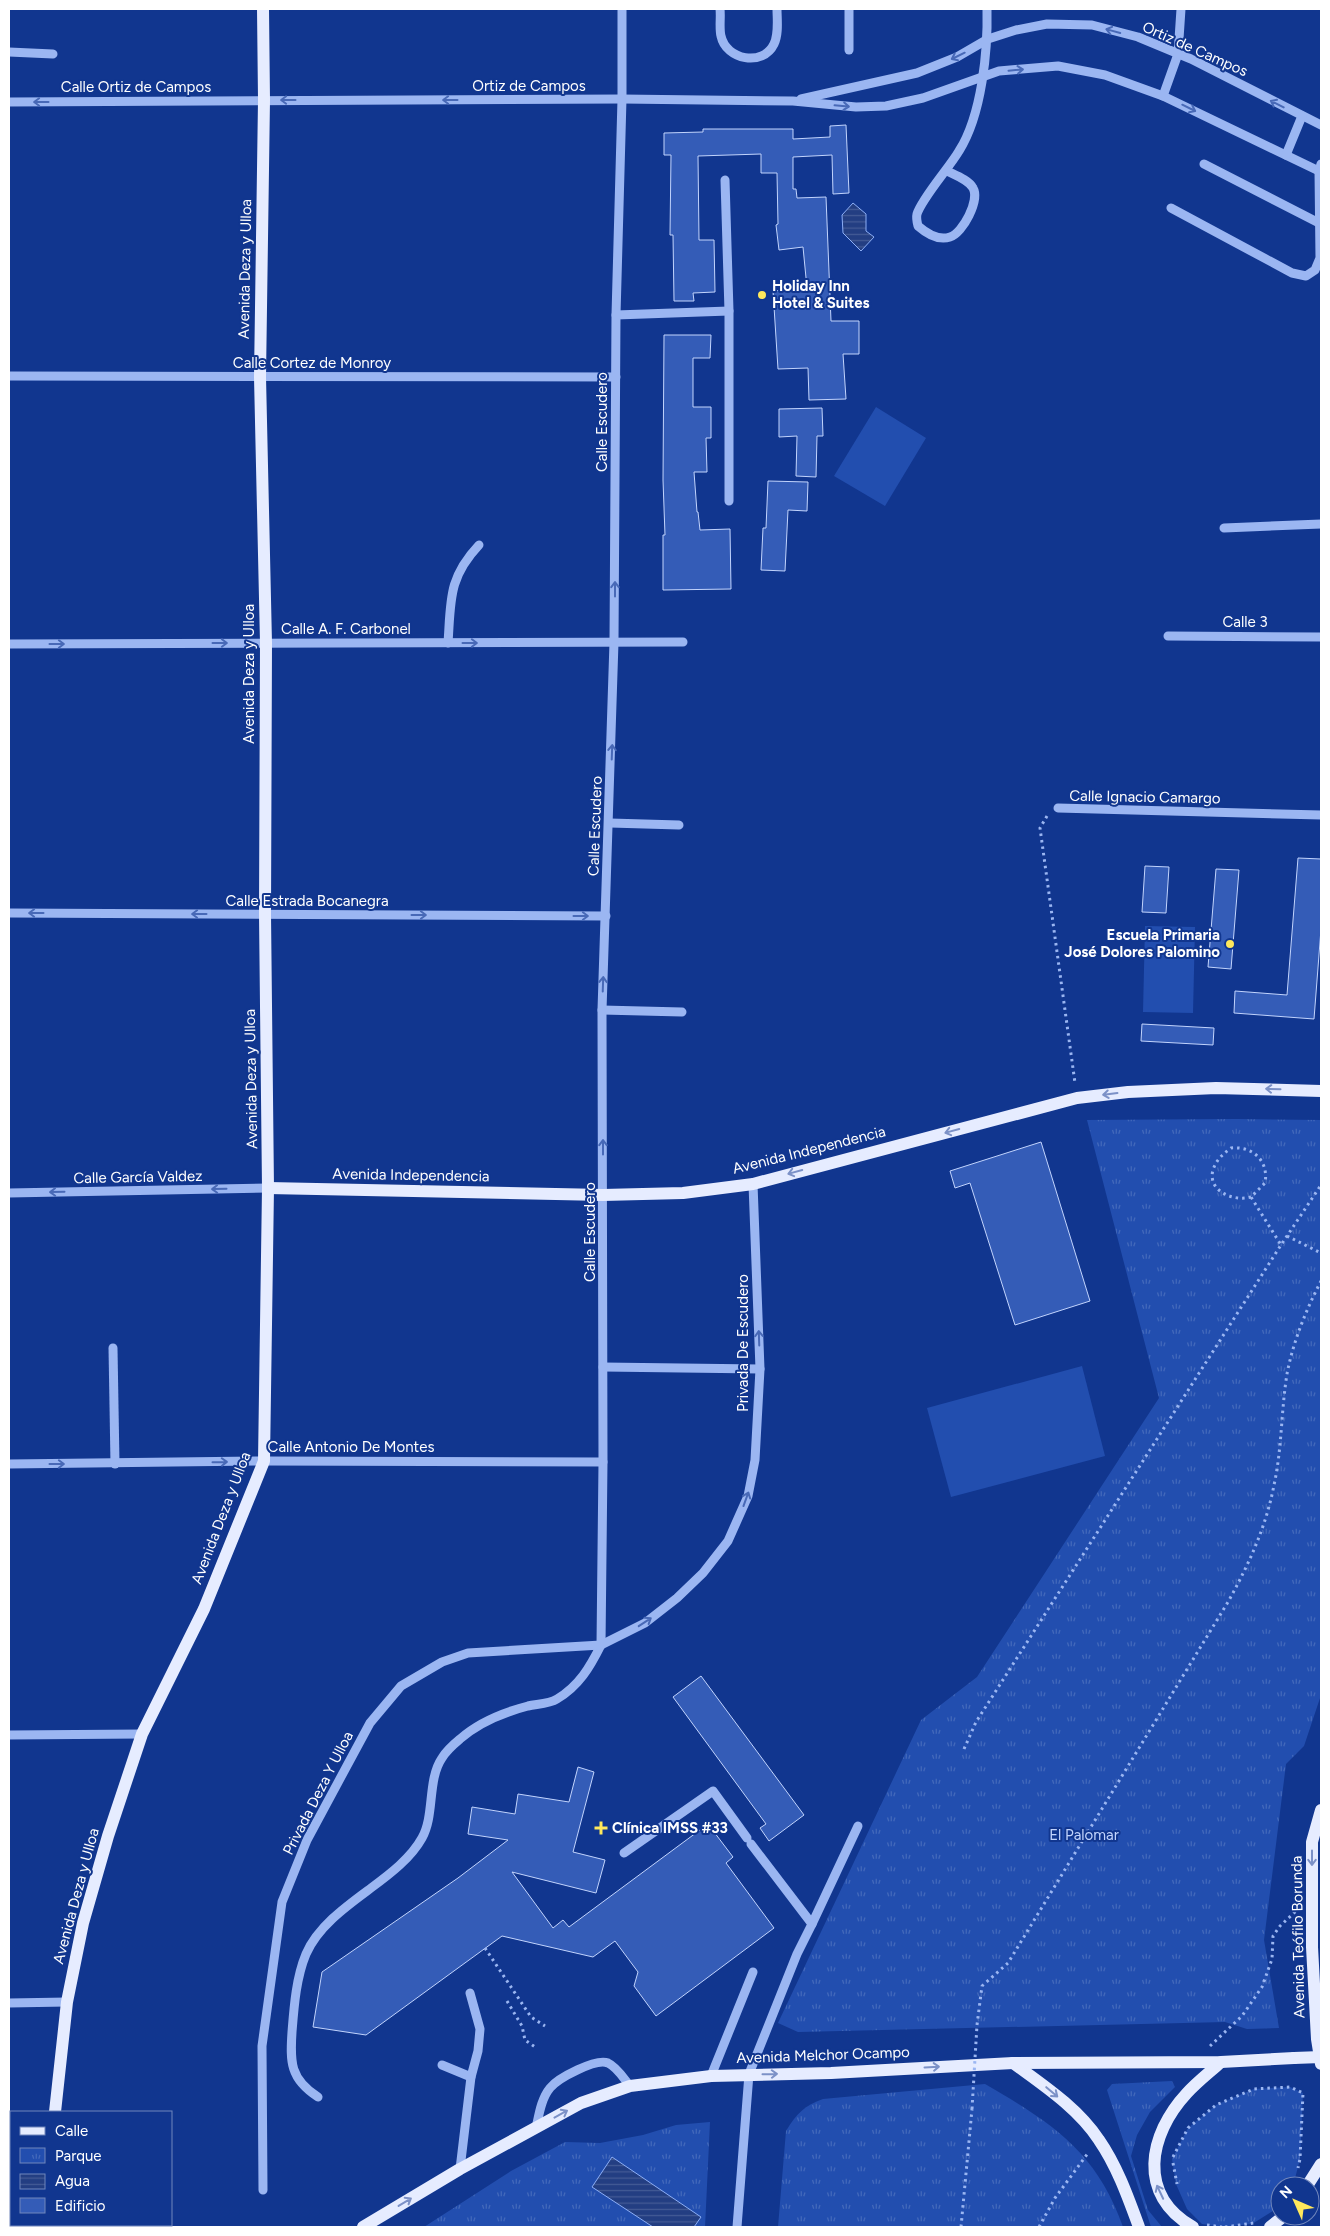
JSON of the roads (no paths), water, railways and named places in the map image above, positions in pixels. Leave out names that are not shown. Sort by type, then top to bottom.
[{"type":"main road","name":"Avenida Deza y Ulloa","points":[[55,2111],[66,2002],[88,1906],[108,1836],[142,1734],[204,1609],[264,1461],[268,1188],[265,914],[266,643],[260,377],[264,100],[263,9]]},
{"type":"main road","name":"Avenida Independencia","points":[[268,1188],[603,1195],[682,1193],[753,1184],[1077,1098],[1128,1092],[1216,1088],[1321,1090]]},
{"type":"main road","name":"Avenida Teófilo Borunda","points":[[1321,1810],[1312,1842],[1312,1947],[1317,2040],[1321,2064]]},
{"type":"main road","name":"Avenida Melchor Ocampo","points":[[363,2227],[460,2169],[581,2103],[630,2086],[711,2076],[748,2074],[832,2073],[1013,2063],[1221,2062],[1321,2057]]},
{"type":"main road","points":[[1197,2226],[1184,2222],[1163,2200],[1154,2179],[1154,2150],[1165,2124],[1186,2093],[1221,2062]]},
{"type":"main road","points":[[1013,2063],[1052,2092],[1099,2139],[1125,2189],[1139,2227]]},
{"type":"main road","points":[[1313,2176],[1321,2164]]},
{"type":"street","name":"Calle Escudero","points":[[602,1645],[602,1010],[610,823],[614,642],[616,315],[622,99],[622,9]]},
{"type":"street","points":[[720,9],[721,36],[726,48],[737,56],[750,59],[766,55],[775,43],[777,9]]},
{"type":"street","points":[[849,9],[849,50]]},
{"type":"street","points":[[947,171],[971,184],[975,190],[976,197],[960,231],[949,237],[937,238],[918,226],[917,214],[926,197],[947,171],[965,142],[970,129],[982,77],[988,39],[987,9]]},
{"type":"street","points":[[1163,96],[1178,54],[1180,9]]},
{"type":"street","name":"Ortiz de Campos","points":[[793,101],[917,72],[957,57],[988,39],[1016,30],[1046,24],[1092,25],[1138,37],[1178,54],[1321,125]]},
{"type":"street","points":[[9,52],[52,54]]},
{"type":"street","name":"Ortiz de Campos","points":[[264,100],[622,99],[793,101],[856,107],[886,106],[938,94],[999,71],[1058,66],[1105,75],[1163,96],[1286,155],[1321,169]]},
{"type":"street","name":"Calle Ortiz de Campos","points":[[9,102],[264,100]]},
{"type":"street","points":[[1286,155],[1302,116]]},
{"type":"street","points":[[1204,164],[1319,223]]},
{"type":"street","points":[[1171,208],[1299,275],[1311,274],[1318,264],[1321,249],[1319,223],[1321,169]]},
{"type":"street","points":[[726,180],[729,311],[729,501]]},
{"type":"street","points":[[616,315],[729,311]]},
{"type":"street","name":"Calle Cortez de Monroy","points":[[9,376],[616,377]]},
{"type":"street","points":[[1224,528],[1321,524]]},
{"type":"street","points":[[448,643],[453,582],[468,556],[479,545]]},
{"type":"street","name":"Calle 3","points":[[1168,636],[1321,636]]},
{"type":"street","name":"Calle A. F. Carbonel","points":[[9,644],[683,642]]},
{"type":"street","name":"Calle Ignacio Camargo","points":[[1058,808],[1321,815]]},
{"type":"street","points":[[610,823],[678,825]]},
{"type":"street","name":"Calle Estrada Bocanegra","points":[[9,913],[606,916]]},
{"type":"street","points":[[602,1010],[682,1012]]},
{"type":"street","name":"Privada De Escudero","points":[[602,1645],[645,1624],[677,1598],[703,1573],[728,1541],[748,1496],[755,1460],[760,1370],[753,1184]]},
{"type":"street","name":"Calle García Valdez","points":[[9,1193],[268,1188]]},
{"type":"street","points":[[113,1348],[115,1464]]},
{"type":"street","points":[[603,1367],[760,1370]]},
{"type":"street","name":"Calle Antonio De Montes","points":[[9,1464],[264,1461],[603,1462]]},
{"type":"street","points":[[318,2097],[304,2088],[293,2070],[290,2057],[293,2016],[301,1970],[306,1954],[316,1938],[346,1907],[409,1856],[423,1837],[430,1814],[433,1786],[441,1758],[461,1738],[488,1721],[526,1707],[555,1700],[574,1686],[589,1669],[602,1645]]},
{"type":"street","name":"Privada Deza Y Ulloa","points":[[263,2190],[262,2046],[282,1902],[307,1840],[370,1724],[401,1686],[442,1662],[468,1653],[602,1645]]},
{"type":"street","points":[[9,1735],[142,1734]]},
{"type":"street","points":[[624,1854],[713,1790],[812,1924]]},
{"type":"street","points":[[737,2227],[748,2074],[797,1954],[858,1826]]},
{"type":"street","points":[[711,2076],[753,1972]]},
{"type":"street","points":[[460,2169],[471,2077],[478,2051],[480,2029],[470,1993]]},
{"type":"street","points":[[9,2003],[66,2002]]},
{"type":"street","points":[[536,2128],[544,2098],[549,2088],[556,2081],[595,2062],[611,2064],[630,2086]]},
{"type":"street","points":[[442,2066],[471,2077]]},
{"type":"water","points":[[853,203],[866,214],[866,231],[874,237],[861,251],[843,233],[842,215]]},
{"type":"water","points":[[612,2157],[701,2217],[694,2227],[653,2227],[592,2187]]},
{"type":"place","name":"Holiday Inn Hotel & Suites","points":[[762,295]]},
{"type":"place","name":"Escuela Primaria José Dolores Palomino","points":[[1230,944]]},
{"type":"place","name":"Clínica IMSS #33","points":[[601,1828]]},
{"type":"park label","name":"El Palomar","points":[[1084,1835]]}]
